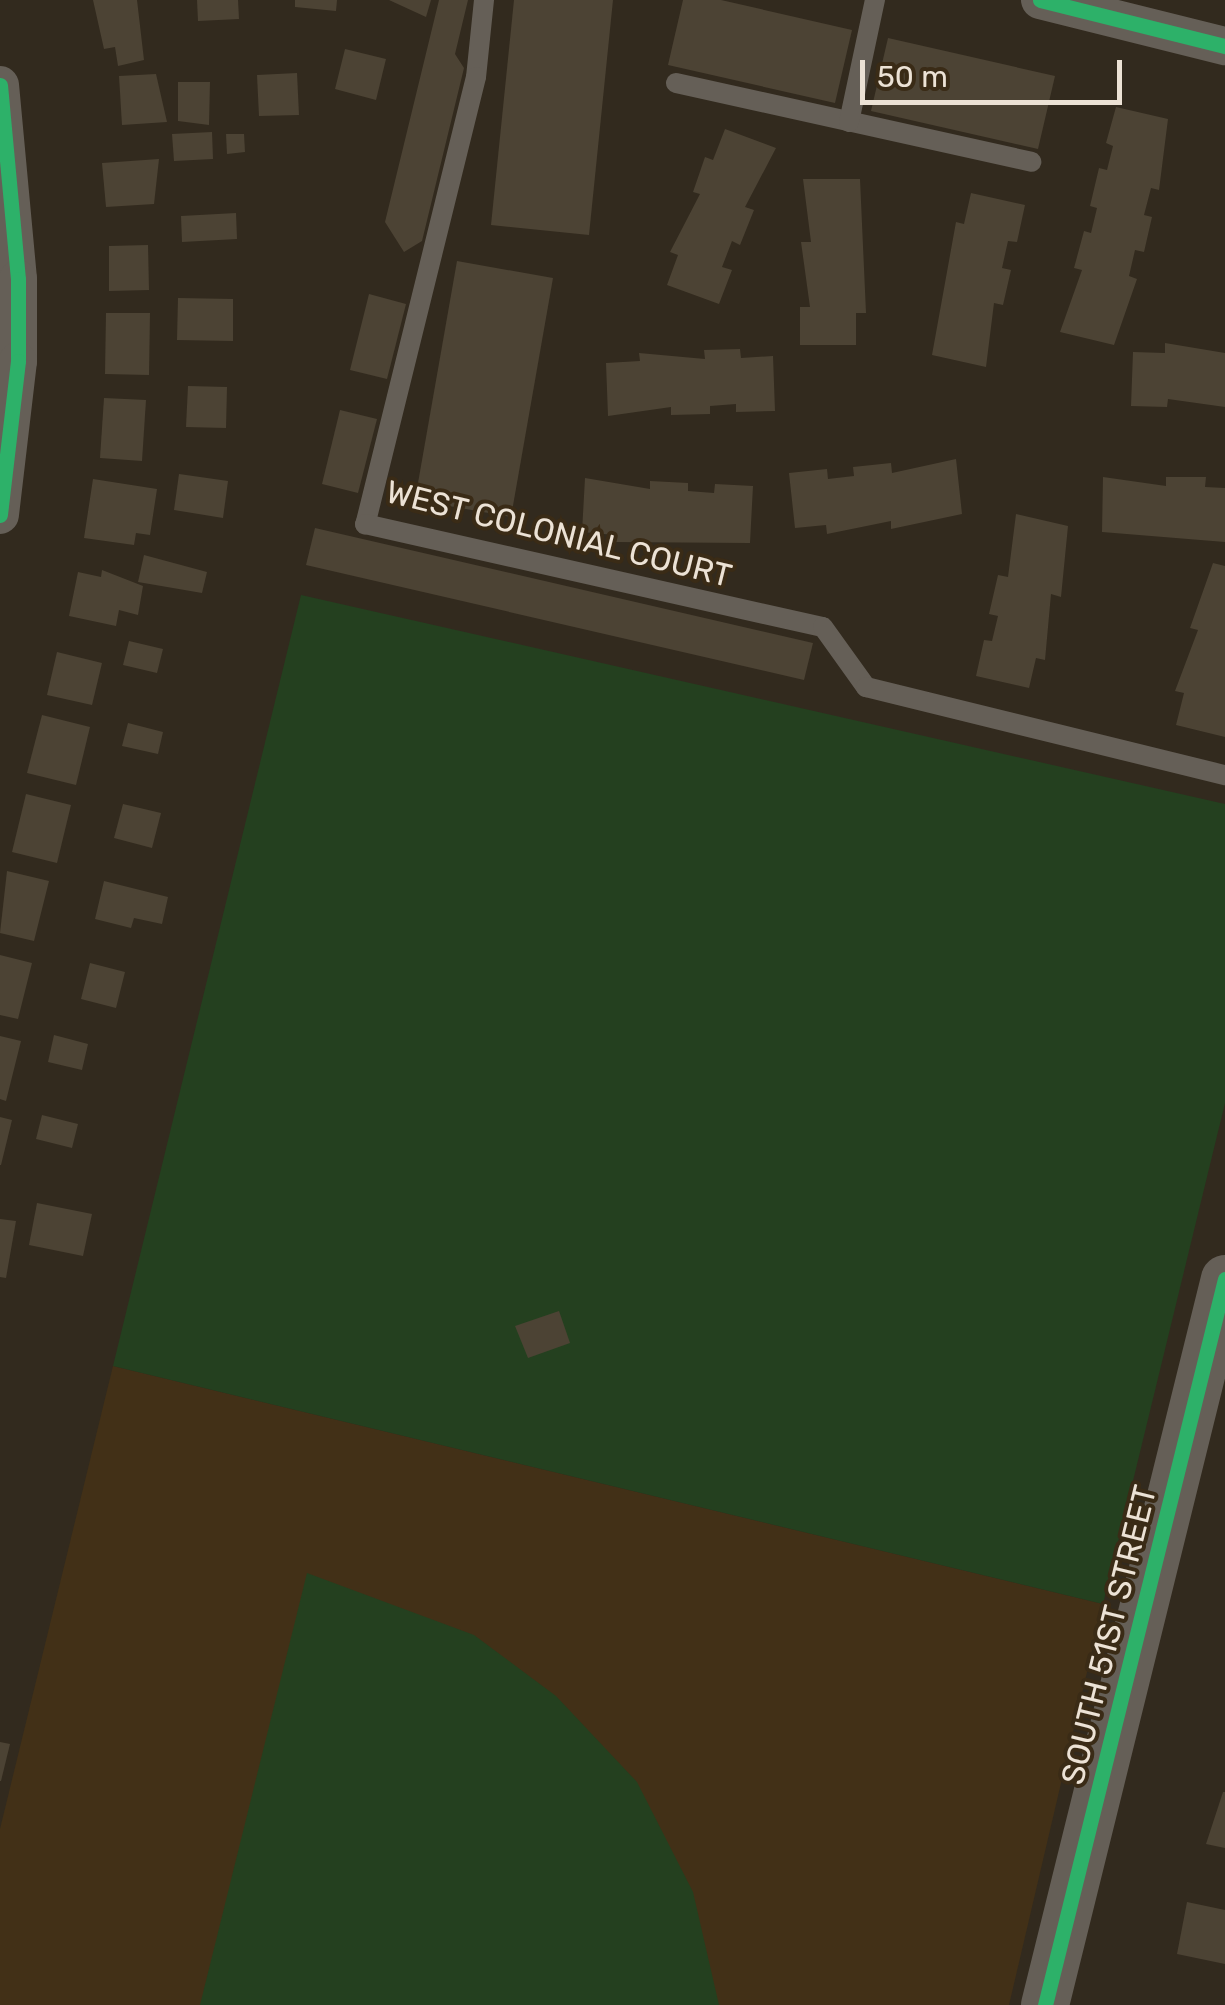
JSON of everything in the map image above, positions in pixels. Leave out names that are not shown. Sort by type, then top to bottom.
[{"type":"street","points":[[1040,0],[1225,46]]},
{"type":"street","points":[[0,85],[18,312],[0,515]]},
{"type":"street","name":"SOUTH 51ST STREET","points":[[1045,2005],[1225,1279]]},
{"type":"lane","name":"WEST COLONIAL COURT","points":[[484,0],[476,77],[365,524],[823,627],[866,688],[1225,775]]},
{"type":"lane","points":[[849,122],[876,0]]},
{"type":"lane","points":[[676,83],[1031,162]]},
{"type":"shaded area","points":[[113,1366],[1103,1604],[1009,2005],[0,2005],[0,1829]]},
{"type":"green space","points":[[301,595],[1225,804],[1225,1103],[1103,1604],[113,1366]]},
{"type":"green space","points":[[307,1573],[474,1635],[556,1696],[637,1782],[693,1892],[719,2005],[200,2005]]},
{"type":"building","points":[[93,0],[137,0],[144,60],[118,66],[115,47],[104,49]]},
{"type":"building","points":[[197,0],[238,0],[239,19],[198,21]]},
{"type":"building","points":[[295,0],[337,0],[336,11],[295,7]]},
{"type":"building","points":[[389,0],[431,0],[426,17]]},
{"type":"building","points":[[439,0],[468,0],[455,54],[464,68],[422,241],[404,252],[385,222]]},
{"type":"building","points":[[514,0],[613,0],[589,235],[491,225]]},
{"type":"building","points":[[683,0],[721,0],[852,30],[835,103],[668,65]]},
{"type":"building","points":[[888,38],[1055,76],[1038,149],[871,111]]},
{"type":"building","points":[[345,49],[386,59],[376,100],[335,89]]},
{"type":"building","points":[[297,73],[299,115],[259,116],[257,75]]},
{"type":"building","points":[[156,74],[167,122],[122,125],[119,76]]},
{"type":"building","points":[[178,82],[210,82],[209,125],[178,121]]},
{"type":"building","points":[[1116,107],[1168,119],[1159,190],[1151,188],[1144,215],[1152,217],[1144,252],[1135,250],[1129,276],[1137,279],[1114,345],[1060,332],[1082,270],[1074,268],[1084,231],[1091,233],[1097,208],[1090,206],[1099,168],[1107,170],[1113,146],[1106,143]]},
{"type":"building","points":[[725,129],[776,148],[745,207],[754,210],[740,245],[732,241],[722,267],[732,270],[719,304],[667,285],[678,255],[670,252],[700,194],[693,192],[705,157],[713,160]]},
{"type":"building","points":[[212,132],[213,159],[174,161],[172,134]]},
{"type":"building","points":[[226,134],[244,134],[245,152],[227,154]]},
{"type":"building","points":[[159,159],[154,204],[106,207],[102,163]]},
{"type":"building","points":[[803,179],[860,179],[866,313],[856,313],[856,345],[800,345],[800,307],[810,307],[801,242],[811,242]]},
{"type":"building","points":[[971,193],[1025,205],[1017,242],[1008,241],[1002,268],[1011,270],[1003,305],[994,303],[986,367],[932,355],[956,222],[964,224]]},
{"type":"building","points":[[236,213],[237,239],[182,242],[181,216]]},
{"type":"building","points":[[148,245],[149,290],[109,291],[109,246]]},
{"type":"building","points":[[457,261],[553,278],[511,517],[415,500]]},
{"type":"building","points":[[369,294],[406,304],[387,379],[350,370]]},
{"type":"building","points":[[178,298],[233,299],[233,341],[177,340]]},
{"type":"building","points":[[106,313],[150,313],[149,375],[105,374]]},
{"type":"building","points":[[1165,343],[1225,353],[1225,407],[1168,399],[1167,407],[1131,406],[1133,352],[1165,353]]},
{"type":"building","points":[[740,349],[741,358],[773,356],[775,411],[736,412],[736,404],[710,406],[710,414],[671,415],[671,407],[608,416],[606,363],[640,361],[639,353],[705,359],[704,350]]},
{"type":"building","points":[[188,386],[227,387],[226,428],[186,427]]},
{"type":"building","points":[[104,398],[146,400],[142,461],[100,458]]},
{"type":"building","points":[[340,410],[377,419],[358,493],[322,484]]},
{"type":"building","points":[[956,459],[962,514],[891,529],[891,521],[827,534],[826,525],[795,528],[789,473],[827,469],[828,479],[854,476],[853,467],[891,463],[892,473]]},
{"type":"building","points":[[179,474],[228,481],[223,518],[174,510]]},
{"type":"building","points":[[1103,477],[1166,486],[1166,477],[1206,477],[1205,487],[1225,488],[1225,542],[1102,532]]},
{"type":"building","points":[[585,478],[650,489],[650,481],[688,483],[688,491],[714,493],[715,484],[753,486],[750,543],[615,542],[615,535],[582,532]]},
{"type":"building","points":[[93,479],[157,489],[150,535],[136,533],[134,545],[84,538]]},
{"type":"building","points":[[1016,514],[1068,526],[1061,597],[1051,594],[1045,660],[1036,658],[1029,688],[976,676],[984,640],[992,641],[998,616],[989,614],[998,575],[1008,577]]},
{"type":"building","points":[[315,528],[813,643],[804,680],[306,565]]},
{"type":"building","points":[[144,555],[207,572],[202,593],[138,582]]},
{"type":"building","points":[[1213,563],[1225,566],[1225,737],[1176,725],[1184,693],[1175,691],[1198,630],[1190,628]]},
{"type":"building","points":[[102,570],[143,586],[138,615],[119,610],[116,626],[69,616],[78,572],[101,577]]},
{"type":"building","points":[[129,641],[163,649],[157,673],[123,665]]},
{"type":"building","points":[[57,652],[102,663],[92,705],[47,695]]},
{"type":"building","points":[[42,715],[90,727],[76,785],[27,773]]},
{"type":"building","points":[[128,723],[163,732],[158,754],[122,746]]},
{"type":"building","points":[[26,794],[71,805],[57,863],[12,852]]},
{"type":"building","points":[[123,804],[161,813],[152,848],[114,838]]},
{"type":"building","points":[[7,871],[49,881],[34,941],[0,933]]},
{"type":"building","points":[[104,881],[168,897],[162,924],[134,918],[131,928],[95,919]]},
{"type":"building","points":[[0,955],[32,963],[18,1019],[0,1015]]},
{"type":"building","points":[[90,963],[125,972],[116,1008],[81,999]]},
{"type":"building","points":[[54,1035],[88,1044],[82,1070],[48,1062]]},
{"type":"building","points":[[0,1036],[21,1041],[6,1101],[0,1099]]},
{"type":"building","points":[[42,1115],[78,1124],[72,1148],[36,1139]]},
{"type":"building","points":[[0,1117],[12,1120],[1,1165],[0,1165]]},
{"type":"building","points":[[37,1203],[92,1214],[83,1256],[29,1245]]},
{"type":"building","points":[[0,1219],[16,1221],[6,1278],[0,1277]]},
{"type":"building","points":[[559,1311],[570,1343],[528,1358],[515,1326]]},
{"type":"building","points":[[0,1742],[10,1744],[1,1781],[0,1781]]},
{"type":"building","points":[[1225,1792],[1225,1848],[1206,1844]]},
{"type":"building","points":[[1187,1902],[1225,1910],[1225,1964],[1177,1954]]},
{"type":"cycle path","points":[[1040,0],[1225,46]]},
{"type":"cycle path","points":[[0,85],[18,279],[18,361],[0,515]]},
{"type":"cycle path","points":[[1045,2005],[1225,1279]]}]
